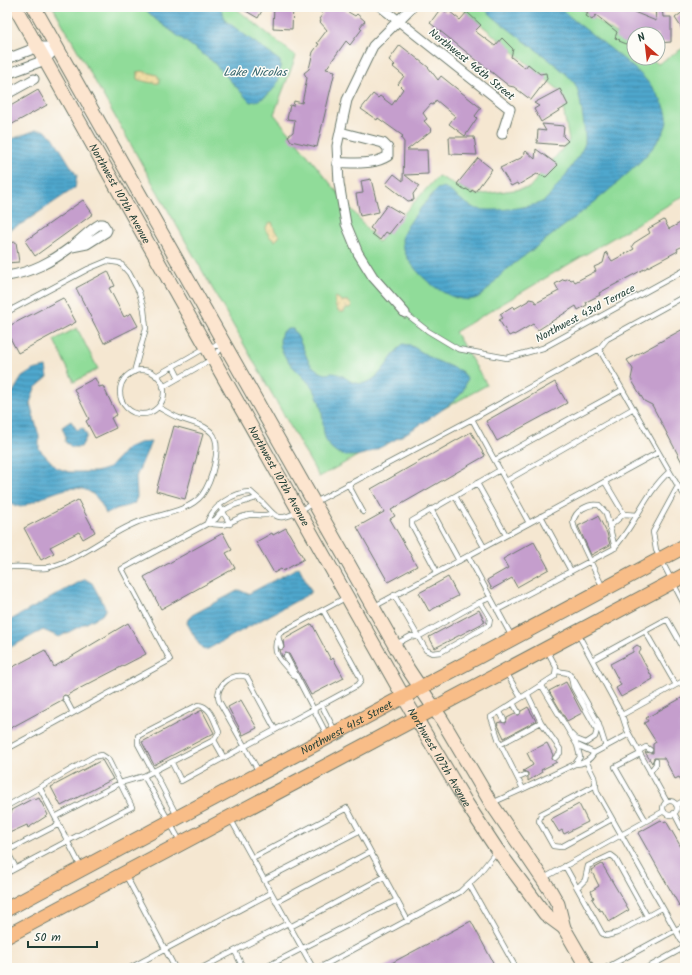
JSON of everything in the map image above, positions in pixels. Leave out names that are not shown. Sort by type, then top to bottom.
[{"type":"main road","name":"Northwest 107th Avenue","points":[[15,7],[300,510],[403,696],[467,804],[498,850],[545,914],[564,928]]},
{"type":"main road","name":"Northwest 107th Avenue","points":[[34,7],[395,645],[491,803],[543,879],[558,904],[564,928],[587,968]]},
{"type":"main road","name":"Northwest 41st Street","points":[[8,906],[82,869],[685,546]]},
{"type":"main road","points":[[7,936],[685,575]]},
{"type":"street","name":"Northwest 46th Street","points":[[381,7],[510,109],[502,134]]},
{"type":"street","points":[[405,313],[373,277],[358,253],[346,224],[338,183],[337,146],[347,100],[373,46],[412,7]]},
{"type":"street","points":[[7,59],[38,47],[57,47]]},
{"type":"street","points":[[7,72],[45,60],[57,47]]},
{"type":"street","points":[[7,94],[34,79]]},
{"type":"street","points":[[337,163],[366,164],[380,161],[388,156],[388,148],[383,142],[340,132]]},
{"type":"street","points":[[7,276],[35,269],[72,247]]},
{"type":"lane","points":[[7,312],[88,269],[108,261],[120,263],[129,273],[139,292],[144,309],[146,328],[134,372]]},
{"type":"lane","name":"Northwest 43rd Terrace","points":[[405,313],[428,331],[458,349],[507,358],[543,348],[685,270]]},
{"type":"lane","points":[[207,522],[220,526],[230,524],[250,515],[262,517],[270,514],[285,517],[315,503],[599,349],[607,339],[685,296]]},
{"type":"lane","points":[[163,387],[179,378],[211,352],[224,344]]},
{"type":"lane","points":[[156,376],[173,366],[211,352],[224,344]]},
{"type":"lane","points":[[599,349],[657,453],[685,496]]},
{"type":"lane","points":[[173,366],[179,378]]},
{"type":"lane","points":[[146,370],[156,376],[163,387],[162,401],[158,406],[144,414],[129,410],[124,404],[120,389],[127,376],[134,372],[146,370]]},
{"type":"lane","points":[[495,460],[622,390]]},
{"type":"lane","points":[[7,568],[27,566],[44,568],[60,563],[138,522],[170,514],[201,496],[210,477],[217,442],[212,433],[205,427],[177,418],[158,406]]},
{"type":"lane","points":[[506,481],[632,409]]},
{"type":"lane","points":[[472,419],[529,523]]},
{"type":"lane","points":[[373,607],[657,453]]},
{"type":"lane","points":[[437,572],[412,525],[414,518],[500,470]]},
{"type":"lane","points":[[497,610],[615,548],[625,537],[660,480],[669,472]]},
{"type":"lane","points":[[605,482],[624,514]]},
{"type":"lane","points":[[348,484],[363,512]]},
{"type":"lane","points":[[477,484],[506,535]]},
{"type":"lane","points":[[678,486],[653,532],[654,544],[660,559],[685,606]]},
{"type":"lane","points":[[207,522],[211,512],[219,505],[243,493],[251,492],[263,503],[270,514]]},
{"type":"lane","points":[[455,496],[484,547]]},
{"type":"lane","points":[[7,749],[170,660],[122,569],[216,518],[223,511],[239,502],[256,498]]},
{"type":"lane","points":[[604,589],[575,529],[574,518],[586,507],[593,504],[599,505],[606,513],[615,548]]},
{"type":"lane","points":[[219,505],[230,524]]},
{"type":"lane","points":[[431,509],[459,561]]},
{"type":"lane","points":[[609,527],[624,514],[638,515]]},
{"type":"lane","points":[[541,516],[571,571]]},
{"type":"lane","points":[[468,556],[512,638]]},
{"type":"lane","points":[[394,595],[426,650],[432,653],[441,652],[489,625],[490,618],[480,602]]},
{"type":"lane","points":[[296,677],[281,661],[276,652],[274,645],[278,636],[280,633],[347,597]]},
{"type":"lane","points":[[395,645],[411,636],[418,636],[490,598]]},
{"type":"lane","points":[[172,762],[181,781],[321,704],[356,687],[361,681],[323,610]]},
{"type":"lane","points":[[592,660],[667,619],[685,651]]},
{"type":"lane","points":[[646,631],[676,685]]},
{"type":"lane","points":[[577,632],[622,715],[629,734],[667,802]]},
{"type":"lane","points":[[278,636],[281,647]]},
{"type":"lane","points":[[523,789],[501,744],[491,717],[554,678],[557,671],[546,648]]},
{"type":"lane","points":[[286,656],[313,709],[332,735]]},
{"type":"lane","points":[[506,670],[521,698]]},
{"type":"lane","points":[[557,671],[568,673],[571,676],[598,722],[606,747]]},
{"type":"lane","points":[[260,773],[244,747],[220,701],[218,691],[223,684],[238,675],[243,675],[248,678],[276,729]]},
{"type":"lane","points":[[569,732],[576,740],[586,744],[595,737],[597,730],[573,687],[571,676]]},
{"type":"lane","points":[[622,715],[685,680]]},
{"type":"lane","points":[[542,686],[578,745],[580,757],[575,764]]},
{"type":"lane","points":[[528,694],[541,722],[560,749],[560,753],[554,758]]},
{"type":"lane","points":[[65,698],[72,713]]},
{"type":"lane","points":[[513,703],[518,712]]},
{"type":"lane","points":[[321,704],[332,735]]},
{"type":"lane","points":[[55,817],[120,783],[154,772],[214,740],[219,732],[208,709],[205,706],[195,705],[138,736],[138,744],[154,772],[174,820],[181,842]]},
{"type":"lane","points":[[500,712],[504,720]]},
{"type":"lane","points":[[501,744],[526,728],[541,722]]},
{"type":"lane","points":[[491,803],[575,764],[586,762],[594,753],[629,734]]},
{"type":"lane","points":[[214,740],[224,758]]},
{"type":"lane","points":[[578,745],[594,753]]},
{"type":"lane","points":[[646,821],[615,768],[646,747],[650,750]]},
{"type":"lane","points":[[7,806],[40,788],[46,783],[87,761],[102,755],[108,759],[132,806],[7,873]]},
{"type":"lane","points":[[650,772],[656,764],[656,761]]},
{"type":"lane","points":[[586,762],[594,777],[597,792],[685,947],[649,968]]},
{"type":"lane","points":[[518,778],[525,774]]},
{"type":"lane","points":[[144,776],[174,820]]},
{"type":"lane","points":[[596,785],[542,814],[539,821],[553,846],[561,847],[612,819]]},
{"type":"lane","points":[[40,788],[82,869]]},
{"type":"lane","points":[[676,805],[685,800]]},
{"type":"lane","points":[[664,811],[663,806],[667,802],[672,801],[676,805]]},
{"type":"lane","points":[[674,813],[676,810],[676,805]]},
{"type":"lane","points":[[252,858],[347,808],[408,921]]},
{"type":"lane","points":[[543,879],[664,811]]},
{"type":"lane","points":[[664,811],[667,814],[674,813]]},
{"type":"lane","points":[[674,813],[684,830]]},
{"type":"lane","points":[[229,817],[313,968]]},
{"type":"lane","points":[[16,868],[7,851],[59,824]]},
{"type":"lane","points":[[264,880],[359,831]]},
{"type":"lane","points":[[7,839],[12,848]]},
{"type":"lane","points":[[319,968],[444,902],[469,884],[481,872],[498,850]]},
{"type":"lane","points":[[276,902],[370,852]]},
{"type":"lane","points":[[577,888],[585,880],[588,866],[611,855],[615,858],[648,916]]},
{"type":"lane","points":[[565,866],[602,934],[606,936],[617,933],[662,908]]},
{"type":"lane","points":[[124,873],[175,968]]},
{"type":"lane","points":[[202,968],[384,877]]},
{"type":"lane","points":[[469,884],[516,968]]},
{"type":"lane","points":[[130,968],[271,893]]},
{"type":"lane","points":[[264,968],[397,900]]},
{"type":"lane","points":[[606,968],[685,924]]},
{"type":"lane","points":[[235,951],[243,968]]},
{"type":"green space","points":[[53,7],[234,7],[296,56],[274,114],[378,242],[438,176],[477,195],[529,188],[569,141],[560,91],[460,7],[579,7],[626,41],[626,66],[666,66],[666,59],[685,47],[685,195],[455,332],[487,385],[319,477]]},
{"type":"green space","points":[[77,328],[98,369],[74,382],[54,340]]},
{"type":"sand","points":[[142,71],[157,75],[160,79],[159,83],[137,79],[137,72]]},
{"type":"sand","points":[[272,222],[275,231],[280,236],[275,241],[270,237],[265,229],[268,224]]},
{"type":"sand","points":[[336,297],[342,301],[348,301],[352,306],[346,308],[344,312],[340,312],[335,305]]},
{"type":"water","name":"Lake Nicolas","points":[[143,7],[220,7],[226,21],[280,61],[281,68],[278,82],[264,98],[250,102],[212,61],[155,19]]},
{"type":"water","points":[[483,7],[556,7],[561,9],[626,62],[626,66],[631,66],[645,79],[657,93],[665,108],[667,122],[659,139],[643,158],[596,201],[500,275],[482,295],[474,299],[463,299],[439,290],[428,281],[417,271],[403,249],[402,238],[417,212],[437,189],[444,187],[474,208],[498,210],[538,204],[544,201],[560,183],[574,163],[585,142],[584,123],[580,99],[577,88],[572,80]]},
{"type":"water","points":[[36,130],[43,130],[53,137],[77,176],[75,188],[23,223],[7,231],[7,141]]},
{"type":"water","points":[[288,329],[293,329],[295,331],[311,364],[325,374],[336,373],[356,383],[371,381],[377,376],[403,344],[410,345],[435,360],[461,371],[467,378],[465,386],[460,395],[441,411],[388,444],[360,455],[341,455],[329,445],[326,440],[323,430],[321,407],[314,390],[290,364],[281,349],[280,341],[282,332]]},
{"type":"water","points":[[46,367],[48,377],[35,388],[30,403],[39,436],[39,449],[57,468],[69,472],[96,472],[109,468],[127,448],[139,443],[151,442],[136,477],[137,497],[134,504],[116,509],[106,514],[98,500],[89,492],[79,488],[57,492],[21,507],[13,505],[7,493],[7,402],[22,377],[33,370]]},
{"type":"water","points":[[71,421],[77,430],[83,428],[87,436],[81,447],[72,447],[65,442],[66,437],[62,427]]},
{"type":"water","points":[[299,567],[311,591],[309,594],[208,649],[204,650],[198,643],[187,623],[188,619],[192,615],[239,590],[248,594]]},
{"type":"water","points":[[85,579],[92,583],[106,609],[102,615],[59,637],[43,630],[7,649],[7,622]]},
{"type":"building","points":[[239,7],[264,7],[258,18]]},
{"type":"building","points":[[274,7],[293,7],[292,29],[273,28]]},
{"type":"building","points":[[314,7],[340,7],[355,16],[357,14],[365,21],[360,27],[362,29],[350,45],[346,41],[326,69],[335,71],[317,147],[291,141],[288,136],[293,132],[295,120],[287,119],[290,105],[293,106],[294,101],[302,103],[307,78],[304,73],[309,69],[313,52],[319,44],[317,43],[327,30],[319,19],[323,14]]},
{"type":"building","points":[[580,7],[627,7],[634,12],[656,21],[655,7],[662,7],[663,17],[671,17],[671,42],[666,42],[666,26],[626,26],[626,44],[615,38],[617,32],[596,15],[592,20],[586,16],[588,13]]},
{"type":"building","points":[[441,8],[447,13],[449,11],[460,20],[467,12],[481,25],[475,31],[495,46],[502,38],[513,49],[511,57],[525,68],[528,64],[540,74],[546,73],[547,79],[531,100],[514,87],[509,86],[430,23]]},
{"type":"building","points":[[685,10],[685,33],[675,18]]},
{"type":"building","points":[[400,45],[428,67],[438,80],[441,76],[481,108],[475,116],[477,118],[465,136],[449,124],[455,116],[436,100],[433,105],[431,104],[423,113],[427,119],[424,121],[432,130],[407,150],[427,150],[428,174],[405,175],[419,186],[413,194],[414,200],[408,201],[386,184],[394,174],[403,181],[404,142],[401,138],[403,136],[378,118],[377,120],[361,109],[373,94],[378,98],[380,96],[392,105],[403,89],[398,84],[404,76],[393,67],[395,65],[389,60]]},
{"type":"building","points":[[560,89],[568,105],[541,122],[534,109],[539,106],[534,103]]},
{"type":"building","points":[[38,90],[47,105],[7,127],[7,108]]},
{"type":"building","points":[[542,124],[564,126],[563,136],[568,141],[563,145],[537,143],[538,130],[546,131]]},
{"type":"building","points":[[449,137],[474,137],[477,155],[450,154]]},
{"type":"building","points":[[536,149],[558,165],[546,177],[537,174],[518,185],[517,183],[511,186],[500,168],[521,158],[526,151],[535,159]]},
{"type":"building","points":[[478,158],[492,169],[475,192],[472,190],[471,192],[466,189],[465,190],[457,184]]},
{"type":"building","points":[[371,179],[379,212],[360,216],[356,194],[363,193],[361,181]]},
{"type":"building","points":[[83,200],[93,214],[35,256],[25,241]]},
{"type":"building","points":[[387,205],[404,215],[389,234],[386,232],[380,240],[372,234],[374,231],[370,228]]},
{"type":"building","points":[[664,220],[669,229],[682,222],[685,228],[685,245],[677,249],[678,251],[599,293],[600,295],[586,302],[587,305],[578,310],[576,306],[538,330],[533,324],[514,335],[509,336],[499,320],[503,318],[500,314],[513,306],[514,309],[529,299],[534,300],[536,303],[559,291],[555,284],[564,279],[573,279],[575,282],[596,271],[594,267],[603,263],[606,252],[612,261],[634,249],[632,246],[634,243],[650,233],[648,229]]},
{"type":"building","points":[[16,242],[19,262],[7,263],[7,243]]},
{"type":"building","points":[[108,271],[115,286],[109,288],[124,317],[131,313],[138,326],[104,343],[76,288]]},
{"type":"building","points":[[63,298],[76,322],[18,353],[7,332],[7,327]]},
{"type":"building","points":[[685,328],[685,468],[652,405],[644,401],[631,379],[633,369],[627,360]]},
{"type":"building","points":[[95,378],[99,387],[103,386],[117,415],[111,418],[116,428],[95,438],[86,421],[89,419],[74,389]]},
{"type":"building","points":[[555,382],[567,403],[497,441],[486,421]]},
{"type":"building","points":[[174,426],[203,434],[185,499],[156,491]]},
{"type":"building","points":[[471,432],[485,456],[391,510],[395,516],[390,519],[417,566],[388,582],[357,527],[384,512],[371,489]]},
{"type":"building","points":[[78,500],[95,532],[83,539],[79,532],[50,547],[54,553],[41,560],[24,528]]},
{"type":"building","points":[[598,516],[607,533],[610,545],[591,555],[578,526]]},
{"type":"building","points":[[286,528],[304,559],[283,571],[281,569],[274,573],[256,542],[272,533],[273,535]]},
{"type":"building","points":[[223,533],[232,550],[226,553],[235,568],[161,609],[144,577]]},
{"type":"building","points":[[534,542],[549,569],[517,587],[512,578],[492,589],[487,580],[508,568],[503,559]]},
{"type":"building","points":[[448,577],[458,596],[429,611],[419,593]]},
{"type":"building","points":[[479,610],[485,622],[435,648],[429,637]]},
{"type":"building","points":[[128,623],[146,654],[69,694],[68,696],[64,695],[62,700],[7,730],[7,670],[45,650],[54,667]]},
{"type":"building","points":[[312,624],[331,660],[333,658],[344,678],[311,695],[289,654],[285,653],[282,657],[280,650],[284,648],[283,640]]},
{"type":"building","points":[[637,645],[640,647],[641,650],[639,653],[653,679],[621,697],[616,688],[621,685],[610,664],[633,652],[633,648]]},
{"type":"building","points":[[566,682],[582,713],[567,721],[549,691]]},
{"type":"building","points":[[685,696],[685,786],[679,777],[675,779],[664,758],[654,758],[652,763],[645,752],[653,753],[653,744],[656,742],[644,723],[648,721],[646,718]]},
{"type":"building","points":[[241,700],[257,728],[243,735],[228,707]]},
{"type":"building","points":[[528,707],[536,721],[504,738],[497,723],[506,723],[507,718],[515,714],[519,715],[521,711]]},
{"type":"building","points":[[202,710],[214,733],[154,765],[142,742]]},
{"type":"building","points":[[547,743],[553,755],[552,759],[557,762],[541,770],[542,772],[528,781],[528,773],[523,771],[533,765],[527,753]]},
{"type":"building","points":[[102,760],[113,779],[61,806],[51,787]]},
{"type":"building","points":[[34,798],[35,800],[39,798],[48,815],[28,828],[27,825],[7,834],[7,815],[12,812],[11,810]]},
{"type":"building","points":[[579,804],[588,822],[564,834],[562,830],[559,832],[551,819]]},
{"type":"building","points":[[661,820],[663,822],[666,821],[685,854],[685,904],[680,907],[638,833]]},
{"type":"building","points":[[602,864],[629,910],[609,922],[602,910],[600,911],[592,899],[594,898],[591,891],[599,886],[591,870]]},
{"type":"building","points":[[471,921],[496,968],[382,968]]}]
